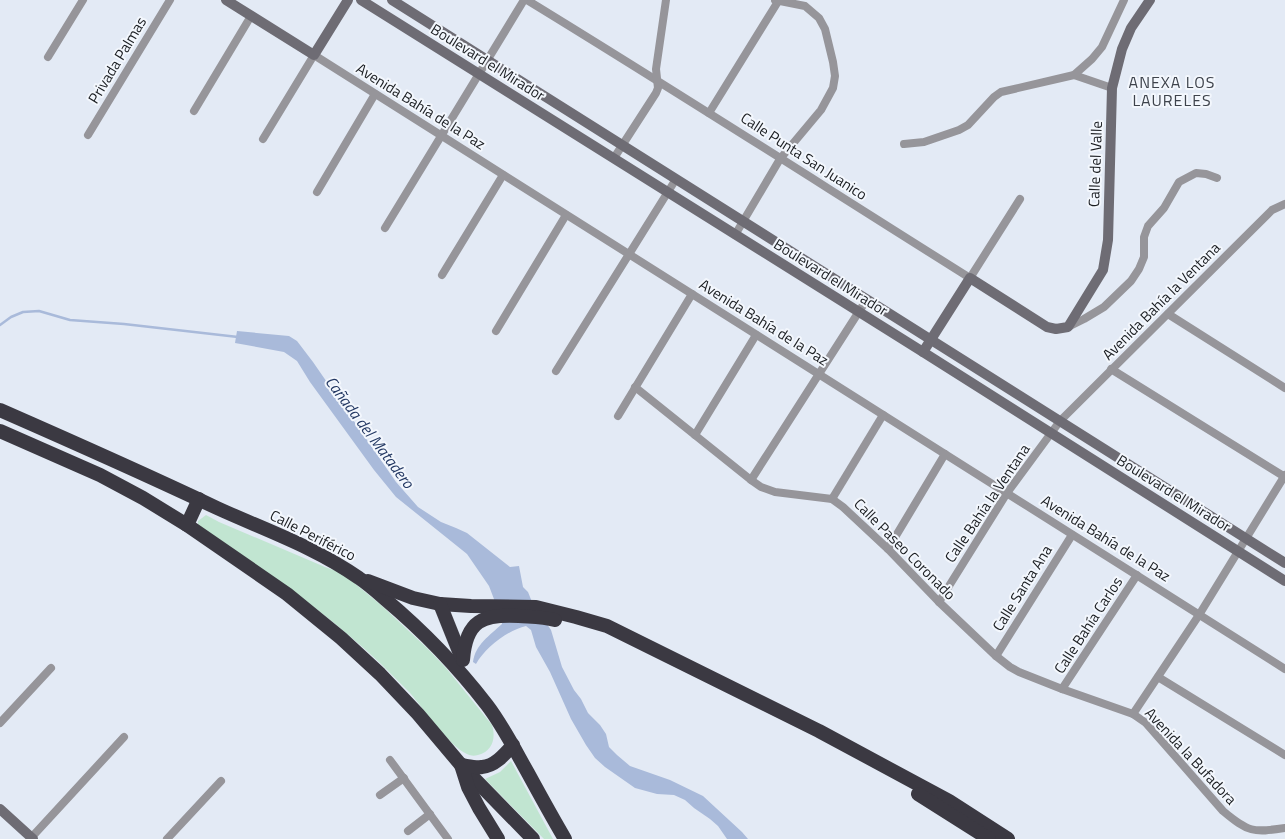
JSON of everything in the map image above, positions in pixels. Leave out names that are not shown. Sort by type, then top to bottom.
[{"type":"highway","name":"Calle Periférico","points":[[0,410],[275,533],[331,560],[360,578],[413,622],[436,645],[474,689],[497,719],[565,839]]},
{"type":"highway","points":[[0,431],[100,475],[143,498],[187,525],[287,594],[341,638],[380,674],[418,714],[461,765],[533,839]]},
{"type":"highway","points":[[187,525],[199,499]]},
{"type":"highway","points":[[360,578],[413,598],[440,604],[471,606],[494,611],[502,615],[547,618],[605,633],[814,737],[910,789],[989,839]]},
{"type":"highway","points":[[440,604],[474,689]]},
{"type":"highway","points":[[462,660],[466,639],[471,631],[477,623],[494,611],[536,607],[607,626],[819,731],[940,797],[1008,839]]},
{"type":"highway","points":[[461,765],[482,767],[491,764],[499,760],[512,745]]},
{"type":"highway","points":[[461,765],[468,787],[498,839]]},
{"type":"main road","name":"Avenida Bahía de la Paz","points":[[226,0],[314,55]]},
{"type":"main road","points":[[314,55],[348,0]]},
{"type":"main road","name":"Boulevard el Mirador","points":[[361,0],[1285,581]]},
{"type":"main road","name":"Boulevard el Mirador","points":[[392,0],[1285,563]]},
{"type":"main road","name":"Calle del Valle","points":[[1068,327],[1103,270],[1108,240],[1112,88],[1122,49],[1131,28],[1150,0]]},
{"type":"main road","points":[[923,352],[970,278]]},
{"type":"main road","name":"Calle Punta San Juanico","points":[[970,278],[1047,328],[1068,327]]},
{"type":"main road","points":[[0,809],[31,839]]},
{"type":"street","points":[[48,57],[83,0]]},
{"type":"street","name":"Privada Palmas","points":[[88,135],[170,0]]},
{"type":"street","points":[[385,228],[525,0]]},
{"type":"street","name":"Calle Punta San Juanico","points":[[525,0],[709,113],[970,278]]},
{"type":"street","points":[[614,158],[656,93],[658,82],[656,69],[666,0]]},
{"type":"street","points":[[709,113],[777,0],[805,6],[819,18],[825,29],[834,62],[835,76],[833,88],[821,110],[780,159],[735,235]]},
{"type":"street","points":[[904,144],[924,142],[959,130],[968,125],[1001,92],[1074,75],[1102,47],[1124,0]]},
{"type":"street","points":[[194,111],[251,16]]},
{"type":"street","points":[[263,139],[314,55]]},
{"type":"street","name":"Avenida Bahía de la Paz","points":[[314,55],[1285,669]]},
{"type":"street","points":[[1074,75],[1112,88]]},
{"type":"street","points":[[317,192],[375,94]]},
{"type":"street","points":[[1068,327],[1104,307],[1132,281],[1144,257],[1144,237],[1148,226],[1164,208],[1180,182],[1196,173],[1217,178]]},
{"type":"street","points":[[442,275],[503,175]]},
{"type":"street","points":[[556,371],[676,179]]},
{"type":"street","points":[[970,278],[1020,199]]},
{"type":"street","name":"Avenida Bahía la Ventana","points":[[1060,421],[1272,210],[1285,204]]},
{"type":"street","points":[[496,331],[566,215]]},
{"type":"street","points":[[618,416],[692,294]]},
{"type":"street","points":[[751,480],[867,299]]},
{"type":"street","points":[[1168,314],[1285,388]]},
{"type":"street","points":[[695,436],[756,335]]},
{"type":"street","points":[[1111,369],[1285,476],[1199,615],[1133,714]]},
{"type":"street","name":"Calle Paseo Coronado","points":[[635,387],[761,487],[775,492],[832,499],[843,507],[996,656],[1019,672],[1133,714]]},
{"type":"street","points":[[832,499],[883,415]]},
{"type":"street","name":"Calle Bahía la Ventana","points":[[939,602],[1007,493],[1060,421]]},
{"type":"street","points":[[888,549],[945,454]]},
{"type":"street","name":"Calle Santa Ana","points":[[996,656],[1072,534]]},
{"type":"street","name":"Calle Bahía Carlos","points":[[1062,689],[1137,575]]},
{"type":"street","points":[[0,723],[51,668]]},
{"type":"street","points":[[1158,677],[1285,755]]},
{"type":"street","name":"Avenida la Bufadora","points":[[1133,714],[1146,723],[1223,811],[1238,824],[1262,832],[1285,828]]},
{"type":"street","points":[[31,839],[124,738]]},
{"type":"street","points":[[390,760],[448,839]]},
{"type":"street","points":[[380,795],[404,778]]},
{"type":"street","points":[[167,839],[221,781]]},
{"type":"street","points":[[408,831],[430,814]]},
{"type":"green space","points":[[206,515],[342,573],[381,605],[446,668],[492,725],[494,735],[490,747],[483,753],[475,756],[468,755],[460,750],[445,736],[410,693],[359,644],[292,591],[198,525],[198,521]]},
{"type":"green space","points":[[511,761],[553,839],[544,839],[485,779],[500,772]]},
{"type":"water","points":[[237,331],[289,336],[297,341],[396,482],[418,507],[441,522],[467,533],[510,567],[519,566],[523,587],[551,630],[562,667],[588,713],[606,734],[609,747],[630,766],[670,780],[703,796],[748,839],[727,839],[718,826],[685,800],[674,795],[657,794],[635,788],[595,758],[571,719],[550,672],[536,647],[531,630],[526,626],[512,631],[498,640],[476,664],[473,662],[480,645],[502,624],[502,620],[489,586],[467,554],[396,497],[374,470],[297,361],[284,352],[235,343]]},
{"type":"waterway","name":"Cañada del Matadero","points":[[0,325],[11,317],[23,312],[39,311],[70,320],[238,337]]},
{"type":"district","name":"ANEXA LOS LAURELES","points":[[1172,91]]}]
